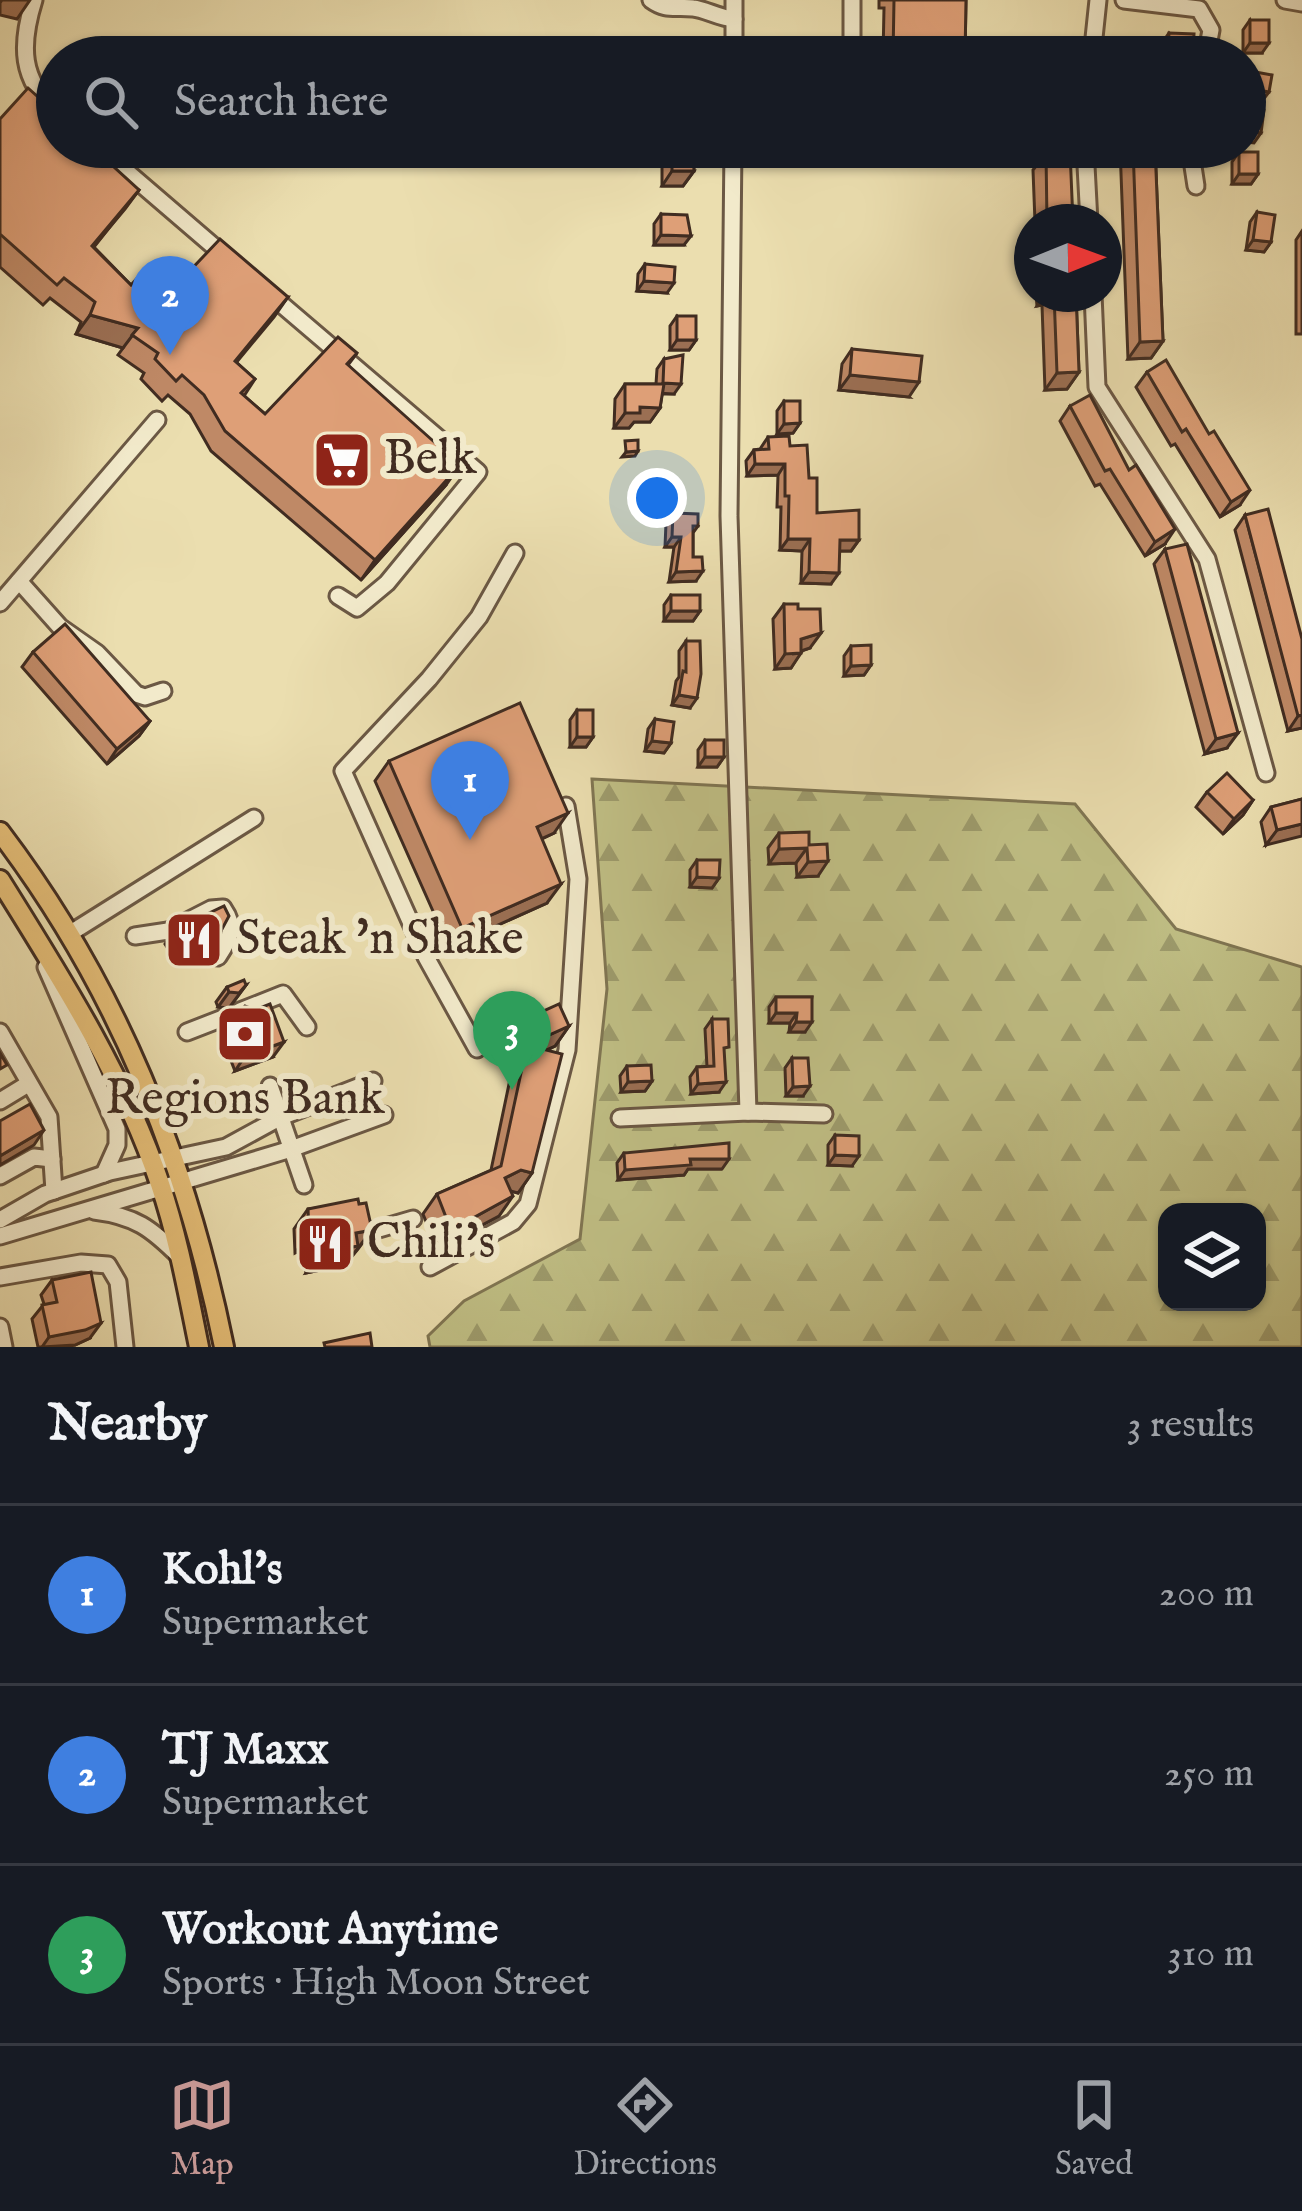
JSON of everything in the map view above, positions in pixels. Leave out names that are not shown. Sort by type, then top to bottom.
[{"type":"main road","points":[[0,832],[69,934],[121,1027],[156,1104],[183,1182],[224,1347]]},
{"type":"main road","points":[[0,880],[110,1070],[153,1165],[180,1257],[199,1347]]},
{"type":"street","points":[[34,0],[26,25],[25,57],[36,94]]},
{"type":"street","points":[[651,0],[662,8],[699,4],[715,18],[734,20]]},
{"type":"street","points":[[734,0],[734,36]]},
{"type":"street","points":[[852,0],[852,36]]},
{"type":"street","points":[[1094,36],[1098,0]]},
{"type":"street","points":[[1124,0],[1199,9],[1211,29],[1210,36]]},
{"type":"street","points":[[1285,0],[1302,3]]},
{"type":"street","points":[[123,168],[236,265]]},
{"type":"street","points":[[733,168],[729,517],[748,1112]]},
{"type":"street","points":[[1086,168],[1088,204]]},
{"type":"street","points":[[1193,168],[1196,186]]},
{"type":"street","points":[[252,279],[478,472],[387,583],[357,608],[338,596]]},
{"type":"street","points":[[1094,312],[1097,387],[1208,559],[1266,773]]},
{"type":"street","points":[[0,602],[157,420]]},
{"type":"street","points":[[477,1049],[426,957],[343,771],[429,679],[478,617],[515,553]]},
{"type":"street","points":[[19,581],[60,627],[97,653],[136,694],[146,697],[163,691]]},
{"type":"street","points":[[430,1267],[513,1222],[528,1204],[567,1050],[578,878],[566,806]]},
{"type":"street","points":[[69,934],[254,818]]},
{"type":"street","points":[[135,936],[168,932],[211,909],[223,908],[232,920],[232,935],[218,957]]},
{"type":"street","points":[[44,950],[40,954],[117,1129],[117,1144],[104,1174]]},
{"type":"street","points":[[240,1011],[283,994],[307,1027]]},
{"type":"street","points":[[187,1033],[223,1018]]},
{"type":"street","points":[[0,1032],[49,1118],[54,1191]]},
{"type":"street","points":[[0,1220],[54,1191],[104,1174],[226,1147],[281,1117],[373,1081]]},
{"type":"street","points":[[0,1101],[28,1084]]},
{"type":"street","points":[[270,1086],[304,1185]]},
{"type":"street","points":[[620,1118],[824,1114]]},
{"type":"street","points":[[0,1237],[291,1149],[384,1115]]},
{"type":"street","points":[[0,1176],[34,1157],[52,1159]]},
{"type":"street","points":[[86,1210],[124,1214],[155,1232],[180,1257]]},
{"type":"street","points":[[372,1231],[413,1219]]},
{"type":"street","points":[[0,1277],[81,1262],[109,1265],[118,1282],[125,1347]]},
{"type":"street","points":[[0,1328],[4,1347]]},
{"type":"green space","points":[[592,779],[1075,804],[1176,929],[1302,967],[1302,1347],[430,1347],[428,1336],[464,1301],[580,1239],[607,989]]},
{"type":"building","points":[[894,0],[966,0],[965,36],[893,36]]},
{"type":"building","points":[[1250,20],[1269,20],[1269,43],[1266,36],[1250,36]]},
{"type":"building","points":[[28,88],[36,95],[36,168],[115,168],[139,190],[92,246],[131,285],[139,276],[164,298],[220,239],[288,297],[235,361],[255,379],[241,393],[265,414],[338,337],[357,353],[347,364],[460,465],[375,560],[225,431],[204,395],[182,375],[176,381],[155,359],[158,353],[132,335],[138,328],[90,315],[95,302],[64,278],[57,285],[0,234],[0,119]]},
{"type":"building","points":[[1046,168],[1071,168],[1072,204],[1047,204]]},
{"type":"building","points":[[1134,168],[1156,168],[1163,341],[1140,342]]},
{"type":"building","points":[[1239,168],[1258,168],[1258,174],[1239,174]]},
{"type":"building","points":[[1257,212],[1275,215],[1271,242],[1253,240]]},
{"type":"building","points":[[661,214],[687,215],[691,236],[661,235]]},
{"type":"building","points":[[645,264],[675,267],[674,283],[644,281]]},
{"type":"building","points":[[1055,312],[1077,312],[1079,372],[1057,373]]},
{"type":"building","points":[[677,316],[696,316],[696,340],[677,340]]},
{"type":"building","points":[[852,349],[922,356],[919,382],[850,375]]},
{"type":"building","points":[[683,355],[681,384],[663,383],[664,359]]},
{"type":"building","points":[[1166,360],[1209,434],[1214,431],[1250,490],[1231,502],[1147,372]]},
{"type":"building","points":[[625,384],[664,384],[660,408],[640,407],[640,413],[625,413]]},
{"type":"building","points":[[1090,395],[1129,470],[1136,465],[1175,529],[1155,542],[1110,469],[1105,471],[1070,406]]},
{"type":"building","points":[[784,401],[800,401],[800,423],[784,424]]},
{"type":"building","points":[[789,436],[790,446],[807,445],[809,478],[817,478],[817,513],[859,510],[859,540],[840,540],[839,573],[809,572],[810,539],[788,539],[785,464],[755,464],[754,450],[769,449],[768,437]]},
{"type":"building","points":[[638,440],[638,451],[626,452],[625,441]]},
{"type":"building","points":[[1268,509],[1302,639],[1302,715],[1298,716],[1245,515]]},
{"type":"building","points":[[673,513],[698,514],[693,557],[702,557],[703,571],[676,572],[681,537],[672,537]]},
{"type":"building","points":[[1187,544],[1238,733],[1216,739],[1165,549]]},
{"type":"building","points":[[671,595],[700,595],[700,611],[671,611]]},
{"type":"building","points":[[784,604],[820,609],[821,633],[801,639],[801,653],[785,654]]},
{"type":"building","points":[[65,624],[150,721],[117,749],[33,652]]},
{"type":"building","points":[[686,641],[700,641],[697,698],[679,695],[686,672]]},
{"type":"building","points":[[871,645],[871,665],[851,666],[851,646]]},
{"type":"building","points":[[520,703],[568,813],[537,827],[561,884],[462,928],[389,761]]},
{"type":"building","points":[[577,710],[593,710],[593,737],[577,737]]},
{"type":"building","points":[[655,719],[674,722],[671,743],[652,741]]},
{"type":"building","points":[[705,740],[724,740],[724,757],[705,757]]},
{"type":"building","points":[[1227,773],[1253,800],[1234,819],[1207,792]]},
{"type":"building","points":[[1302,799],[1302,824],[1277,830],[1271,807]]},
{"type":"building","points":[[809,832],[809,845],[827,844],[828,861],[808,862],[807,848],[779,849],[779,833]]},
{"type":"building","points":[[697,860],[720,860],[719,878],[697,877]]},
{"type":"building","points":[[224,906],[229,916],[221,931],[192,948],[185,945],[176,929]]},
{"type":"building","points":[[244,980],[246,985],[239,993],[229,992],[227,987]]},
{"type":"building","points":[[776,997],[812,997],[812,1022],[796,1022],[797,1013],[776,1013]]},
{"type":"building","points":[[270,1004],[284,1042],[245,1056],[232,1020],[245,1006],[255,1010]]},
{"type":"building","points":[[559,1004],[569,1026],[527,1045],[517,1023]]},
{"type":"building","points":[[712,1019],[728,1019],[726,1082],[698,1084],[697,1067],[714,1066]]},
{"type":"building","points":[[527,1045],[562,1054],[532,1173],[521,1170],[505,1178],[513,1196],[451,1230],[437,1194],[501,1166]]},
{"type":"building","points":[[792,1058],[808,1058],[810,1086],[793,1087]]},
{"type":"building","points":[[651,1065],[652,1081],[628,1082],[627,1066]]},
{"type":"building","points":[[30,1104],[44,1130],[0,1156],[0,1121]]},
{"type":"building","points":[[835,1135],[859,1136],[859,1156],[835,1155]]},
{"type":"building","points":[[729,1143],[729,1159],[690,1159],[691,1165],[625,1170],[624,1153]]},
{"type":"building","points":[[358,1199],[359,1204],[366,1203],[372,1230],[356,1233],[358,1246],[320,1253],[316,1230],[309,1233],[308,1209]]},
{"type":"building","points":[[91,1272],[101,1323],[49,1337],[42,1305],[57,1302],[52,1280]]},
{"type":"building","points":[[370,1333],[372,1347],[325,1347],[324,1343]]},
{"type":"place","name":"TJ Maxx","points":[[170,355]]},
{"type":"place","name":"Belk","points":[[342,460]]},
{"type":"place","name":"Kohl's","points":[[470,840]]},
{"type":"place","name":"Steak 'n Shake","points":[[194,940]]},
{"type":"place","name":"Regions Bank","points":[[245,1034]]},
{"type":"place","name":"Workout Anytime","points":[[512,1090]]},
{"type":"place","name":"Chili's","points":[[325,1244]]}]
